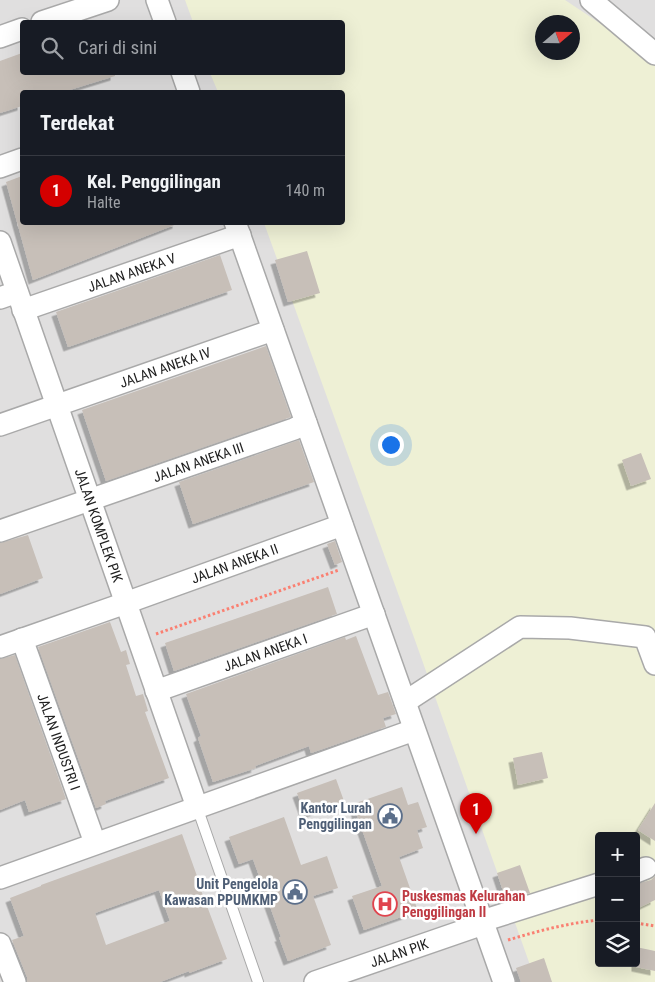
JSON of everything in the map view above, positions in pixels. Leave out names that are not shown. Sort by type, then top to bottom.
[{"type":"street","points":[[48,20],[108,0]]},
{"type":"street","points":[[157,0],[164,20]]},
{"type":"street","points":[[591,0],[655,54]]},
{"type":"street","points":[[0,37],[20,30]]},
{"type":"street","points":[[183,75],[189,90]]},
{"type":"street","points":[[0,167],[20,160]]},
{"type":"street","points":[[237,229],[501,975]]},
{"type":"street","name":"JALAN ANEKA V","points":[[14,300],[237,229]]},
{"type":"street","name":"JALAN KOMPLEK PIK","points":[[0,242],[14,300],[57,405],[197,807]]},
{"type":"street","name":"JALAN ANEKA IV","points":[[0,425],[273,330]]},
{"type":"street","name":"JALAN ANEKA III","points":[[0,531],[294,429],[306,423]]},
{"type":"street","name":"JALAN ANEKA II","points":[[0,647],[342,525]]},
{"type":"street","name":"JALAN ANEKA I","points":[[156,691],[374,614]]},
{"type":"street","points":[[405,702],[520,628],[570,628],[650,635],[655,664]]},
{"type":"street","name":"JALAN INDUSTRI I","points":[[22,639],[95,844]]},
{"type":"street","points":[[0,878],[414,730]]},
{"type":"street","name":"JALAN PIK","points":[[315,982],[483,922],[595,885]]},
{"type":"street","points":[[0,944],[15,982]]},
{"type":"lane","points":[[197,807],[258,982]]},
{"type":"path","points":[[139,640],[356,564]]},
{"type":"path","points":[[490,945],[548,928],[595,920]]},
{"type":"path","points":[[640,924],[655,926]]},
{"type":"shaded area","points":[[0,0],[655,0],[655,982],[0,982]]},
{"type":"green space","points":[[185,0],[565,0],[655,60],[655,982],[536,982],[265,225],[345,225],[345,90],[217,90],[211,75],[345,75],[345,20],[192,20]]},
{"type":"building","points":[[20,54],[20,75],[115,76],[70,90],[20,90],[20,107],[0,113],[0,61]]},
{"type":"building","points":[[20,177],[20,225],[174,225],[33,280],[6,182]]},
{"type":"building","points":[[307,251],[320,293],[288,302],[275,260]]},
{"type":"building","points":[[220,255],[232,290],[68,347],[56,312]]},
{"type":"building","points":[[266,346],[291,417],[106,481],[82,410]]},
{"type":"building","points":[[299,440],[314,482],[193,524],[179,482]]},
{"type":"building","points":[[641,453],[651,479],[631,486],[622,460]]},
{"type":"building","points":[[28,535],[43,578],[0,594],[0,543]]},
{"type":"building","points":[[335,541],[342,562],[335,565],[327,544]]},
{"type":"building","points":[[328,587],[337,614],[174,671],[165,643]]},
{"type":"building","points":[[110,622],[121,652],[126,650],[130,664],[126,665],[136,696],[143,694],[148,711],[145,712],[169,778],[105,801],[106,804],[96,808],[38,647]]},
{"type":"building","points":[[356,636],[378,695],[388,692],[396,714],[383,718],[386,727],[311,753],[309,746],[255,766],[256,768],[213,782],[198,738],[201,736],[186,694],[345,637],[346,640]]},
{"type":"building","points":[[15,655],[66,799],[29,812],[25,800],[0,810],[0,659]]},
{"type":"building","points":[[542,752],[548,778],[518,785],[513,758]]},
{"type":"building","points":[[336,779],[344,801],[305,815],[297,793]]},
{"type":"building","points":[[402,787],[408,805],[418,802],[427,827],[417,830],[423,848],[399,857],[418,911],[364,930],[352,896],[382,886],[353,804]]},
{"type":"building","points":[[655,803],[655,841],[638,830]]},
{"type":"building","name":"Unit Pengelola Kawasan PPUMKMP","points":[[284,817],[301,865],[327,856],[338,888],[313,896],[331,945],[288,961],[253,859],[239,864],[229,837]]},
{"type":"building","points":[[182,834],[227,959],[160,982],[27,982],[27,977],[12,940],[24,936],[10,898]],"holes":[[[159,890],[170,921],[106,945],[95,913]]]},
{"type":"building","points":[[520,865],[530,893],[506,900],[497,873]]},
{"type":"building","points":[[655,876],[655,900],[640,907],[640,883],[651,880]]},
{"type":"building","points":[[640,948],[655,951],[655,971],[636,967],[640,967]]},
{"type":"building","points":[[544,958],[552,982],[521,982],[516,968]]},
{"type":"place","name":"Kantor Lurah Penggilingan","points":[[390,816]]},
{"type":"place","name":"Kel. Penggilingan","points":[[476,834]]},
{"type":"place","name":"Unit Pengelola Kawasan PPUMKMP","points":[[295,892]]},
{"type":"place","name":"Puskesmas Kelurahan Penggilingan II","points":[[385,904]]}]
